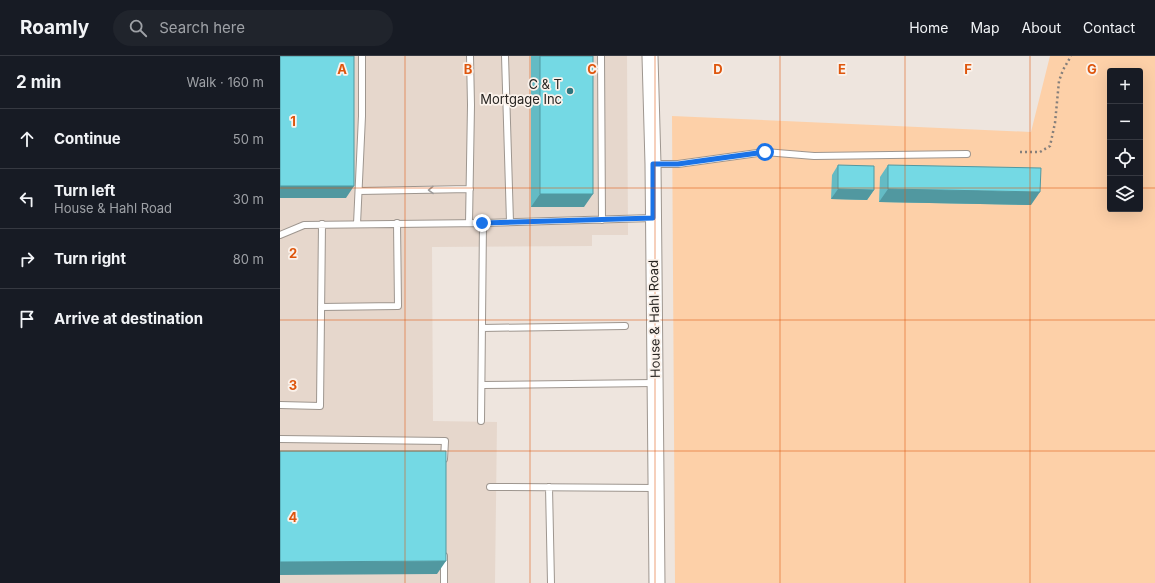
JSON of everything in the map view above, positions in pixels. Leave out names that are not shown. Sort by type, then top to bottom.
[{"type":"street","name":"House & Hahl Road","points":[[650,56],[653,164],[657,583]]},
{"type":"lane","points":[[357,224],[363,90],[362,56]]},
{"type":"lane","points":[[469,223],[471,105],[470,56]]},
{"type":"lane","points":[[505,56],[510,222]]},
{"type":"lane","points":[[601,56],[602,220]]},
{"type":"lane","points":[[653,164],[678,164],[765,152],[814,156],[967,154]]},
{"type":"lane","points":[[359,191],[470,189]]},
{"type":"lane","points":[[280,234],[304,225],[322,224],[482,223],[653,218]]},
{"type":"lane","points":[[321,307],[398,306],[397,223]]},
{"type":"lane","points":[[481,421],[482,223]]},
{"type":"lane","points":[[280,405],[320,406],[322,224]]},
{"type":"lane","points":[[482,328],[625,326]]},
{"type":"lane","points":[[482,384],[655,383]]},
{"type":"lane","points":[[280,439],[444,441],[444,465]]},
{"type":"lane","points":[[490,487],[656,488]]},
{"type":"lane","points":[[549,487],[551,583]]},
{"type":"lane","points":[[444,552],[444,583]]},
{"type":"path","points":[[1020,152],[1040,152],[1050,146],[1055,123],[1059,81],[1071,56]]},
{"type":"shaded area","points":[[280,56],[627,56],[628,235],[592,235],[592,246],[432,247],[433,421],[497,422],[495,583],[280,583]]},
{"type":"shaded area","points":[[1050,56],[1155,56],[1155,583],[675,583],[672,116],[1031,132]]},
{"type":"building","points":[[280,56],[354,56],[354,186],[280,186]]},
{"type":"building","points":[[540,56],[593,56],[593,194],[540,194]]},
{"type":"building","points":[[838,165],[874,166],[874,190],[838,189]]},
{"type":"building","points":[[888,165],[1041,168],[1040,192],[888,189]]},
{"type":"building","points":[[280,451],[446,451],[446,561],[280,562]]},
{"type":"place","name":"C & T Mortgage Inc","points":[[570,91]]},
{"type":"route","points":[[482,223],[653,218],[653,164],[678,164],[765,152]]}]
